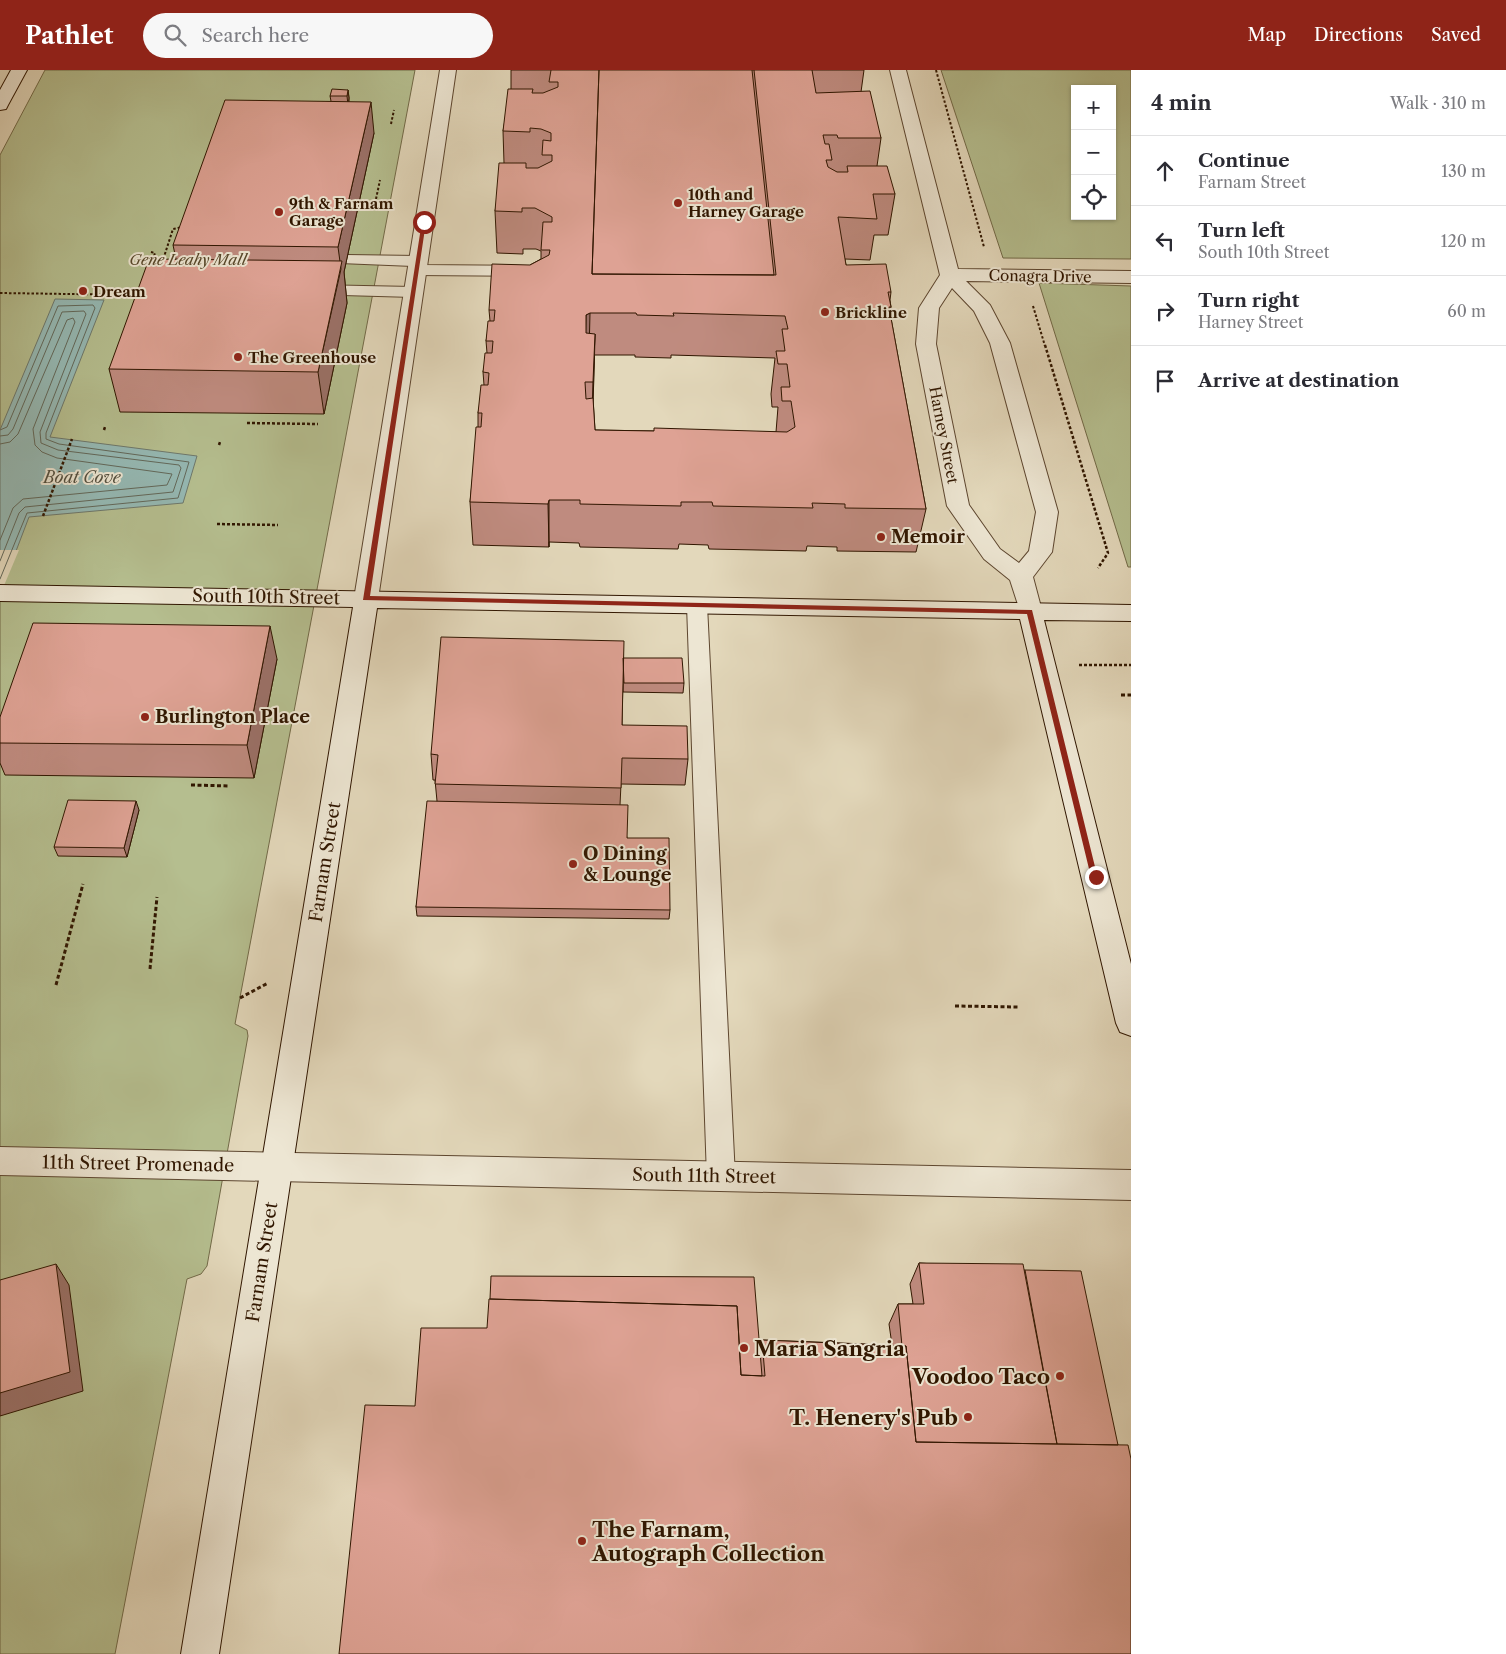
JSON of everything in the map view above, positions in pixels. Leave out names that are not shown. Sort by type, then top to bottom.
[{"type":"street","points":[[0,105],[19,70]]},
{"type":"street","name":"Farnam Street","points":[[200,1654],[448,70]]},
{"type":"street","points":[[898,70],[950,275],[983,309],[1000,343],[1047,512],[1040,552],[1021,576],[1131,1023]]},
{"type":"street","name":"Conagra Drive","points":[[950,275],[1131,278]]},
{"type":"street","name":"Harney Street","points":[[950,275],[929,308],[926,344],[958,506],[992,554],[1021,576]]},
{"type":"street","name":"South 10th Street","points":[[0,593],[1131,613]]},
{"type":"street","name":"11th Street Promenade","points":[[0,1160],[277,1167]]},
{"type":"street","name":"South 11th Street","points":[[277,1167],[1131,1185]]},
{"type":"lane","points":[[346,260],[416,274]]},
{"type":"lane","points":[[300,290],[416,274],[543,272]]},
{"type":"lane","points":[[697,604],[720,1176]]},
{"type":"path","points":[[391,124],[394,110]]},
{"type":"path","points":[[376,199],[380,180]]},
{"type":"path","points":[[162,264],[173,230],[180,226],[184,230]]},
{"type":"path","points":[[151,252],[155,253],[152,262]]},
{"type":"path","points":[[0,293],[144,295]]},
{"type":"path","points":[[247,423],[318,424]]},
{"type":"path","points":[[43,516],[72,439]]},
{"type":"path","points":[[216,524],[278,525]]},
{"type":"path","points":[[1076,665],[1131,665]]},
{"type":"path","points":[[1121,695],[1131,695]]},
{"type":"path","points":[[191,785],[230,786]]},
{"type":"path","points":[[56,985],[83,884]]},
{"type":"path","points":[[150,969],[157,896]]},
{"type":"path","points":[[240,998],[271,982]]},
{"type":"path","points":[[955,1006],[1018,1007]]},
{"type":"green space","name":"Gene Leahy Mall","points":[[45,70],[415,70],[235,1024],[247,1030],[248,1036],[207,1266],[201,1274],[187,1279],[115,1654],[0,1654],[0,155]]},
{"type":"green space","points":[[941,70],[1131,70],[1131,259],[1003,258]]},
{"type":"green space","points":[[1039,283],[1131,286],[1131,567],[1128,567]]},
{"type":"water","name":"Boat Cove","points":[[55,299],[104,300],[50,437],[197,456],[183,503],[29,517],[0,593],[0,430]]},
{"type":"pier","points":[[0,550],[19,550],[0,595]]},
{"type":"building","name":"Brickline","points":[[551,70],[599,70],[592,274],[776,275],[754,70],[812,70],[816,93],[870,91],[881,138],[838,138],[837,135],[823,135],[825,144],[829,144],[832,160],[826,160],[828,167],[837,172],[848,172],[847,166],[887,166],[895,194],[873,194],[877,219],[838,217],[846,265],[886,264],[891,292],[888,292],[891,307],[889,307],[926,509],[845,508],[845,504],[812,503],[813,508],[713,506],[712,502],[681,502],[681,506],[580,504],[580,500],[549,500],[548,504],[470,502],[476,427],[481,427],[482,413],[478,413],[481,385],[488,385],[489,373],[483,372],[485,353],[492,353],[493,341],[486,341],[488,321],[494,321],[495,310],[489,310],[492,264],[530,265],[549,255],[550,250],[541,250],[543,222],[552,222],[552,217],[535,208],[522,208],[522,212],[495,211],[499,163],[526,163],[526,168],[538,168],[552,161],[552,155],[542,155],[543,140],[551,141],[551,133],[541,129],[530,128],[530,132],[503,131],[508,89],[533,89],[532,93],[543,93],[558,87],[558,82],[549,82]],"holes":[[[590,313],[636,313],[637,315],[674,316],[673,313],[785,316],[788,329],[782,329],[785,351],[776,351],[778,364],[787,364],[790,387],[781,387],[782,401],[791,401],[795,427],[787,432],[654,428],[654,431],[595,430],[593,398],[586,399],[585,382],[593,382],[595,334],[586,333],[586,315]]]},
{"type":"building","name":"10th and Harney Garage","points":[[599,70],[752,70],[774,275],[592,274]]},
{"type":"building","points":[[332,89],[348,90],[347,96],[330,96]]},
{"type":"building","name":"9th & Farnam Garage","points":[[225,100],[371,102],[338,247],[173,245]]},
{"type":"building","points":[[149,259],[342,261],[318,372],[109,369]]},
{"type":"building","name":"Burlington Place","points":[[33,623],[270,626],[247,745],[0,743],[0,717]]},
{"type":"building","points":[[441,637],[624,641],[622,725],[687,726],[688,759],[622,758],[621,788],[435,784],[438,755],[431,754]]},
{"type":"building","points":[[623,658],[682,658],[684,683],[624,683]]},
{"type":"building","points":[[68,800],[136,801],[124,848],[54,847]]},
{"type":"building","points":[[427,801],[628,805],[627,838],[669,838],[670,910],[416,907]]},
{"type":"building","name":"T. Henery's Pub","points":[[919,1263],[1023,1264],[1057,1444],[916,1442],[906,1346],[902,1346],[898,1304],[924,1304]]},
{"type":"building","points":[[56,1264],[70,1372],[0,1393],[0,1280]]},
{"type":"building","name":"Voodoo Taco","points":[[1025,1270],[1081,1271],[1118,1445],[1057,1444]]},
{"type":"building","points":[[491,1276],[754,1277],[762,1376],[741,1375],[737,1306],[490,1299]]},
{"type":"building","points":[[489,1299],[737,1306],[741,1375],[765,1376],[762,1340],[906,1346],[916,1442],[1128,1445],[1131,1459],[1131,1654],[339,1654],[365,1405],[415,1406],[421,1328],[487,1328]]},
{"type":"place","name":"10th and Harney Garage","points":[[678,203]]},
{"type":"place","name":"9th & Farnam Garage","points":[[279,212]]},
{"type":"place","name":"Dream","points":[[83,291]]},
{"type":"place","name":"Brickline","points":[[825,312]]},
{"type":"place","name":"The Greenhouse","points":[[238,357]]},
{"type":"place","name":"Memoir","points":[[881,537]]},
{"type":"place","name":"Burlington Place","points":[[145,717]]},
{"type":"place","name":"O Dining & Lounge","points":[[573,864]]},
{"type":"place","name":"Maria Sangria","points":[[744,1348]]},
{"type":"place","name":"Voodoo Taco","points":[[1060,1376]]},
{"type":"place","name":"T. Henery's Pub","points":[[968,1417]]},
{"type":"place","name":"The Farnam, Autograph Collection","points":[[582,1541]]},
{"type":"route","points":[[424,222],[366,599],[1030,611],[1096,877]]}]
